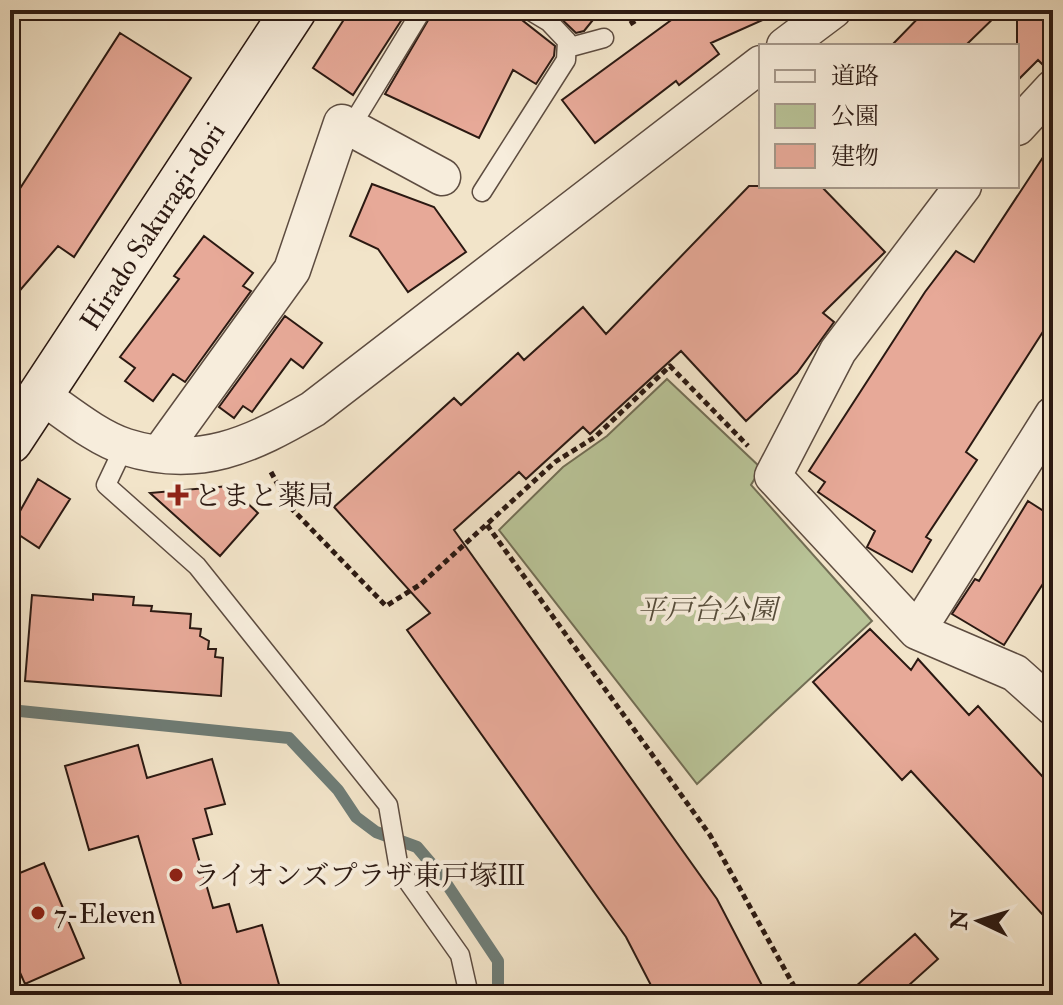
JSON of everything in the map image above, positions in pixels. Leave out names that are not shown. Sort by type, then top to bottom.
[{"type":"main road","name":"Hirado Sakuragi-dori","points":[[10,441],[294,10]]},
{"type":"street","points":[[788,44],[833,10]]},
{"type":"street","points":[[41,395],[124,447],[205,456],[256,442],[313,409],[759,66]]},
{"type":"street","points":[[1019,125],[1053,88]]},
{"type":"street","points":[[160,453],[292,270],[342,123],[442,177]]},
{"type":"street","points":[[961,188],[838,351],[773,476],[917,631],[1015,673],[1053,707]]},
{"type":"street","points":[[917,631],[1053,415]]},
{"type":"lane","points":[[350,128],[422,10]]},
{"type":"lane","points":[[482,192],[566,60],[567,41],[549,22],[529,10]]},
{"type":"lane","points":[[567,48],[604,38]]},
{"type":"lane","points":[[124,447],[106,485],[197,566],[388,805],[399,869],[460,955],[469,995]]},
{"type":"path","points":[[646,15],[653,10]]},
{"type":"path","points":[[271,472],[290,507],[386,606],[421,584],[555,462],[595,437],[670,366],[774,472]]},
{"type":"path","points":[[487,525],[710,835],[799,995]]},
{"type":"green space","name":"平戸台公園","points":[[667,379],[761,468],[751,485],[872,621],[697,784],[499,530],[563,467],[607,436]]},
{"type":"building","points":[[350,10],[408,10],[353,95],[313,68]]},
{"type":"building","points":[[434,10],[517,10],[522,20],[555,46],[554,56],[536,84],[513,70],[479,138],[385,94]]},
{"type":"building","points":[[552,10],[601,10],[584,31],[576,33]]},
{"type":"building","points":[[685,10],[785,10],[711,43],[719,54],[679,85],[676,81],[595,143],[562,100]]},
{"type":"building","points":[[926,10],[1002,10],[967,44],[893,44]]},
{"type":"building","points":[[1027,10],[1053,10],[1053,68],[1046,68],[1038,60],[1019,79],[1017,20]]},
{"type":"building","points":[[120,33],[191,78],[74,257],[58,246],[10,302],[10,204]]},
{"type":"building","points":[[1053,142],[1053,316],[966,452],[977,460],[926,537],[931,540],[912,572],[867,547],[875,531],[818,492],[825,482],[809,471],[925,292],[956,251],[974,262]]},
{"type":"building","points":[[372,184],[434,207],[466,252],[408,292],[378,249],[350,236]]},
{"type":"building","points":[[749,186],[823,188],[885,252],[823,313],[834,322],[797,373],[746,421],[681,351],[590,434],[583,427],[526,479],[519,472],[454,530],[717,899],[767,995],[656,995],[626,937],[407,630],[430,613],[334,507],[454,398],[461,405],[518,353],[524,360],[583,307],[606,334]]},
{"type":"building","points":[[204,236],[253,273],[243,286],[251,291],[185,382],[173,374],[153,401],[125,381],[135,368],[120,357],[179,279],[174,276]]},
{"type":"building","points":[[285,316],[322,343],[303,368],[291,359],[252,412],[243,406],[234,418],[219,407]]},
{"type":"building","points":[[38,479],[70,499],[39,548],[10,529]]},
{"type":"building","points":[[229,486],[258,513],[220,556],[150,493]]},
{"type":"building","points":[[1028,501],[1053,517],[1053,568],[1004,645],[952,614],[975,579],[979,581]]},
{"type":"building","points":[[93,594],[134,597],[133,605],[152,606],[151,611],[191,614],[190,628],[201,629],[200,636],[209,641],[208,649],[216,649],[215,657],[223,658],[221,696],[25,681],[32,595],[93,600]]},
{"type":"building","points":[[870,629],[911,670],[918,659],[969,715],[978,706],[1053,788],[1053,926],[911,771],[902,780],[813,682]]},
{"type":"building","name":"ライオンズプラザ東戸塚Ⅲ","points":[[138,745],[147,778],[212,759],[225,804],[205,809],[212,834],[193,839],[213,908],[229,904],[237,932],[262,925],[282,995],[184,995],[138,836],[89,850],[65,766]]},
{"type":"building","name":"7-Eleven","points":[[44,863],[84,958],[25,984],[10,950],[10,877]]},
{"type":"building","points":[[915,934],[938,959],[898,995],[846,995]]},
{"type":"waterway","points":[[10,710],[289,738],[338,790],[356,817],[376,832],[417,847],[440,874],[498,961],[498,995]]},
{"type":"place","name":"とまと薬局","points":[[178,495]]},
{"type":"place","name":"ライオンズプラザ東戸塚Ⅲ","points":[[176,875]]},
{"type":"place","name":"7-Eleven","points":[[38,913]]}]
